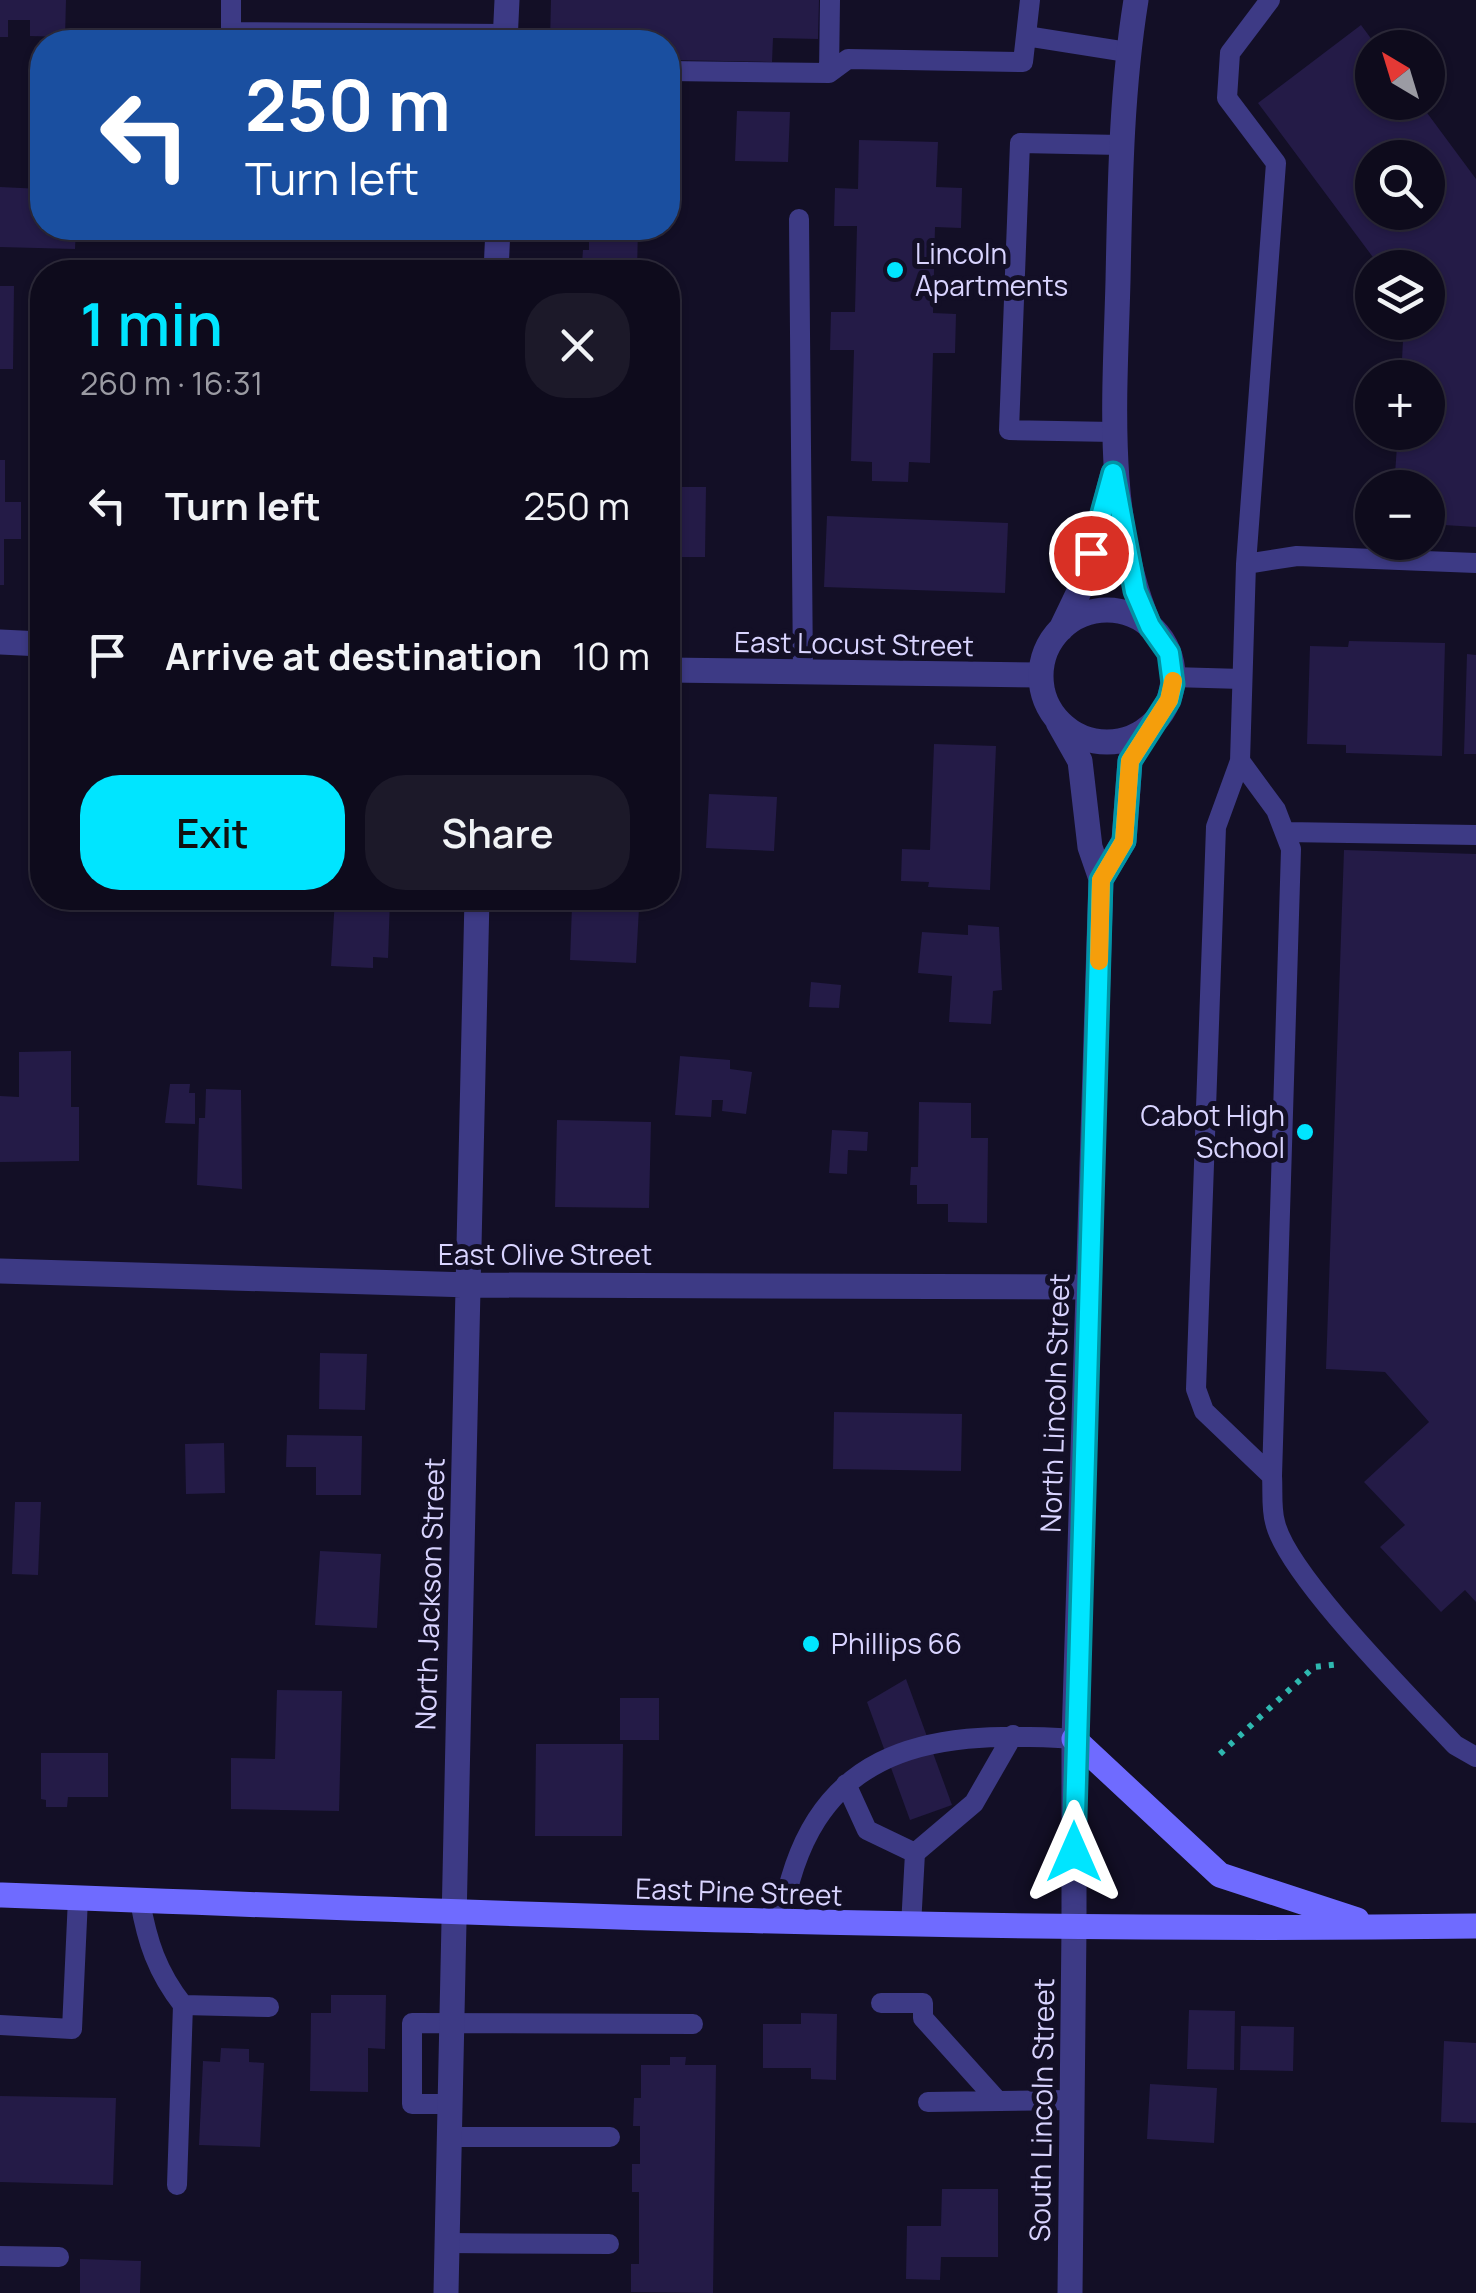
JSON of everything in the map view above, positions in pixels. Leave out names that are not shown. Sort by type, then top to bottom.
[{"type":"main road","points":[[1074,1739],[1220,1875],[1381,1928]]},
{"type":"main road","name":"East Pine Street","points":[[0,1895],[450,1914],[910,1926],[1476,1926]]},
{"type":"street","points":[[505,30],[507,0]]},
{"type":"street","points":[[1136,0],[1121,146],[1113,473],[1135,591],[1150,626],[1169,653],[1172,676]]},
{"type":"street","points":[[1040,675],[1043,658],[1086,576],[1113,473]]},
{"type":"street","points":[[1061,629],[1090,612],[1106,610],[1122,612],[1150,626]]},
{"type":"street","points":[[0,642],[30,643]]},
{"type":"street","name":"East Locust Street","points":[[680,670],[1040,675]]},
{"type":"street","name":"North Lincoln Street","points":[[1040,675],[1048,708],[1080,761],[1090,847],[1101,880],[1074,1739],[1074,1928]]},
{"type":"street","name":"North Lincoln Street","points":[[1101,880],[1124,841],[1130,761],[1169,700],[1172,676]]},
{"type":"street","points":[[1058,722],[1071,732],[1104,742],[1137,736],[1150,726]]},
{"type":"street","name":"North Jackson Street","points":[[446,2293],[450,1914],[470,1285],[477,910]]},
{"type":"street","name":"East Olive Street","points":[[0,1272],[470,1285],[1089,1287]]},
{"type":"street","name":"South Lincoln Street","points":[[1070,2293],[1074,1928]]},
{"type":"lane","points":[[231,0],[231,30]]},
{"type":"lane","points":[[829,73],[830,0]]},
{"type":"lane","points":[[680,72],[829,73],[848,59],[1024,62],[1030,0]]},
{"type":"lane","points":[[1270,0],[1230,53],[1227,98],[1276,163],[1246,564],[1240,762],[1216,827],[1196,1389],[1204,1410],[1272,1476]]},
{"type":"lane","points":[[1026,36],[1128,52]]},
{"type":"lane","points":[[1114,432],[1009,430],[1020,143],[1121,146]]},
{"type":"lane","points":[[799,219],[803,674]]},
{"type":"lane","points":[[1246,564],[1296,556],[1476,563]]},
{"type":"lane","points":[[1172,676],[1242,679]]},
{"type":"lane","points":[[1240,762],[1276,810],[1291,849],[1272,1476],[1275,1524],[1294,1562],[1368,1649],[1455,1745],[1476,1757]]},
{"type":"lane","points":[[1285,832],[1476,835]]},
{"type":"lane","points":[[910,1926],[915,1853],[974,1803],[1013,1735]]},
{"type":"lane","points":[[781,1923],[789,1872],[808,1827],[846,1784],[899,1753],[959,1736],[1074,1739]]},
{"type":"lane","points":[[846,1784],[867,1830],[915,1853]]},
{"type":"lane","points":[[0,2024],[72,2029],[78,1898]]},
{"type":"lane","points":[[140,1900],[148,1946],[166,1983],[183,2005],[177,2186]]},
{"type":"lane","points":[[881,2003],[924,2003],[924,2018],[996,2099]]},
{"type":"lane","points":[[183,2005],[269,2007]]},
{"type":"lane","points":[[448,2104],[412,2104],[412,2024],[693,2024]]},
{"type":"lane","points":[[928,2102],[1073,2100]]},
{"type":"lane","points":[[448,2137],[610,2137]]},
{"type":"lane","points":[[446,2243],[609,2244]]},
{"type":"lane","points":[[0,2256],[59,2257]]},
{"type":"path","points":[[1220,1754],[1314,1668],[1350,1663],[1368,1649]]},
{"type":"building","points":[[0,0],[66,0],[65,30],[30,30],[30,20],[8,20],[8,37],[0,37]]},
{"type":"building","points":[[551,0],[819,0],[818,39],[773,38],[772,62],[680,60],[680,30],[550,30]]},
{"type":"building","points":[[1361,25],[1365,30],[1355,30],[1355,120],[1432,120],[1476,179],[1476,527],[1445,525],[1445,470],[1395,470],[1397,450],[1445,450],[1445,360],[1402,360],[1403,340],[1445,340],[1445,250],[1368,250],[1258,103]]},
{"type":"building","points":[[737,111],[790,112],[788,162],[735,161]]},
{"type":"building","name":"Lincoln Apartments","points":[[859,140],[938,142],[936,187],[962,188],[961,228],[935,227],[933,313],[956,314],[955,353],[933,353],[930,463],[909,462],[908,482],[872,481],[872,462],[851,461],[854,350],[830,350],[831,312],[855,312],[857,226],[834,226],[835,188],[858,189]]},
{"type":"building","points":[[0,187],[30,188],[30,240],[75,240],[75,249],[0,247]]},
{"type":"building","points":[[589,240],[638,240],[637,260],[582,260],[583,250],[589,250]]},
{"type":"building","points":[[0,286],[14,286],[13,369],[0,369]]},
{"type":"building","points":[[0,460],[5,460],[5,502],[21,502],[21,539],[4,539],[4,585],[0,585]]},
{"type":"building","points":[[680,487],[706,487],[705,557],[680,557]]},
{"type":"building","points":[[827,516],[1008,523],[1005,593],[824,587]]},
{"type":"building","points":[[1349,641],[1445,643],[1442,756],[1346,753],[1346,745],[1307,744],[1310,646],[1348,647]]},
{"type":"building","points":[[1467,654],[1476,655],[1476,754],[1464,754]]},
{"type":"building","points":[[934,744],[996,746],[990,890],[928,887],[929,882],[901,881],[902,849],[930,850]]},
{"type":"building","points":[[709,794],[777,797],[774,851],[706,848]]},
{"type":"building","points":[[1344,850],[1476,854],[1476,1602],[1465,1590],[1441,1612],[1380,1547],[1405,1525],[1364,1482],[1429,1422],[1385,1372],[1326,1369]]},
{"type":"building","points":[[334,910],[390,910],[388,958],[373,957],[373,968],[331,966]]},
{"type":"building","points":[[572,910],[639,910],[636,963],[570,960]]},
{"type":"building","points":[[968,925],[999,927],[1002,990],[993,991],[991,1024],[949,1022],[952,976],[918,973],[922,932],[968,935]]},
{"type":"building","points":[[811,982],[841,985],[839,1008],[809,1007]]},
{"type":"building","points":[[71,1051],[71,1107],[79,1107],[79,1161],[0,1162],[0,1096],[19,1097],[19,1052]]},
{"type":"building","points":[[680,1056],[730,1060],[730,1069],[752,1072],[746,1114],[722,1111],[723,1100],[712,1100],[711,1117],[675,1115]]},
{"type":"building","points":[[170,1084],[190,1084],[189,1093],[195,1093],[195,1124],[165,1123]]},
{"type":"building","points":[[206,1089],[241,1090],[242,1189],[197,1185],[199,1118],[205,1118]]},
{"type":"building","points":[[919,1102],[971,1103],[971,1138],[988,1138],[987,1223],[948,1222],[948,1204],[917,1204],[917,1185],[910,1185],[911,1167],[918,1167]]},
{"type":"building","points":[[557,1120],[651,1122],[649,1208],[555,1207]]},
{"type":"building","points":[[832,1130],[868,1132],[867,1151],[848,1150],[847,1174],[829,1173]]},
{"type":"building","points":[[320,1353],[367,1354],[365,1410],[319,1409]]},
{"type":"building","points":[[834,1412],[962,1414],[961,1471],[833,1469]]},
{"type":"building","points":[[287,1435],[362,1436],[361,1495],[316,1495],[316,1467],[286,1467]]},
{"type":"building","points":[[224,1443],[225,1493],[186,1494],[185,1444]]},
{"type":"building","points":[[15,1502],[41,1502],[38,1575],[12,1574]]},
{"type":"building","points":[[320,1551],[381,1554],[377,1628],[315,1625]]},
{"type":"building","points":[[906,1679],[952,1805],[910,1820],[867,1702]]},
{"type":"building","points":[[277,1690],[342,1691],[339,1811],[231,1809],[231,1758],[275,1759]]},
{"type":"building","points":[[620,1698],[659,1698],[659,1740],[620,1740]]},
{"type":"building","points":[[536,1744],[623,1744],[622,1836],[535,1836]]},
{"type":"building","points":[[41,1753],[108,1753],[108,1797],[68,1797],[67,1807],[46,1807],[46,1800],[41,1799]]},
{"type":"building","points":[[331,1995],[386,1995],[385,2049],[368,2048],[368,2092],[310,2091],[311,2013],[331,2013]]},
{"type":"building","points":[[1189,2010],[1235,2011],[1234,2070],[1187,2069]]},
{"type":"building","points":[[801,2013],[837,2014],[836,2080],[811,2079],[811,2068],[763,2068],[763,2024],[801,2024]]},
{"type":"building","points":[[1241,2026],[1294,2027],[1293,2071],[1240,2070]]},
{"type":"building","points":[[1444,2041],[1476,2043],[1476,2123],[1441,2122]]},
{"type":"building","points":[[221,2048],[249,2049],[249,2062],[264,2063],[260,2147],[199,2145],[203,2061],[220,2062]]},
{"type":"building","points":[[670,2057],[686,2057],[685,2065],[716,2065],[713,2293],[631,2292],[631,2264],[639,2264],[639,2192],[632,2192],[632,2164],[640,2164],[640,2126],[633,2126],[634,2098],[641,2098],[641,2065],[670,2065]]},
{"type":"building","points":[[1150,2084],[1217,2088],[1214,2143],[1147,2139]]},
{"type":"building","points":[[0,2096],[116,2098],[113,2185],[0,2182]]},
{"type":"building","points":[[942,2189],[998,2189],[998,2257],[941,2257],[940,2280],[906,2279],[907,2226],[941,2226]]},
{"type":"building","points":[[80,2259],[141,2261],[140,2293],[80,2293]]},
{"type":"slow traffic","points":[[1099,961],[1101,880],[1124,841],[1130,761],[1169,700],[1173,681]]},
{"type":"place","name":"Lincoln Apartments","points":[[895,270]]},
{"type":"place","name":"Cabot High School","points":[[1305,1132]]},
{"type":"place","name":"Phillips 66","points":[[811,1644]]},
{"type":"route","points":[[1074,1852],[1074,1739],[1101,880],[1124,841],[1130,761],[1169,700],[1173,684],[1169,653],[1150,626],[1135,591],[1126,526],[1113,473],[1091,553]]}]
